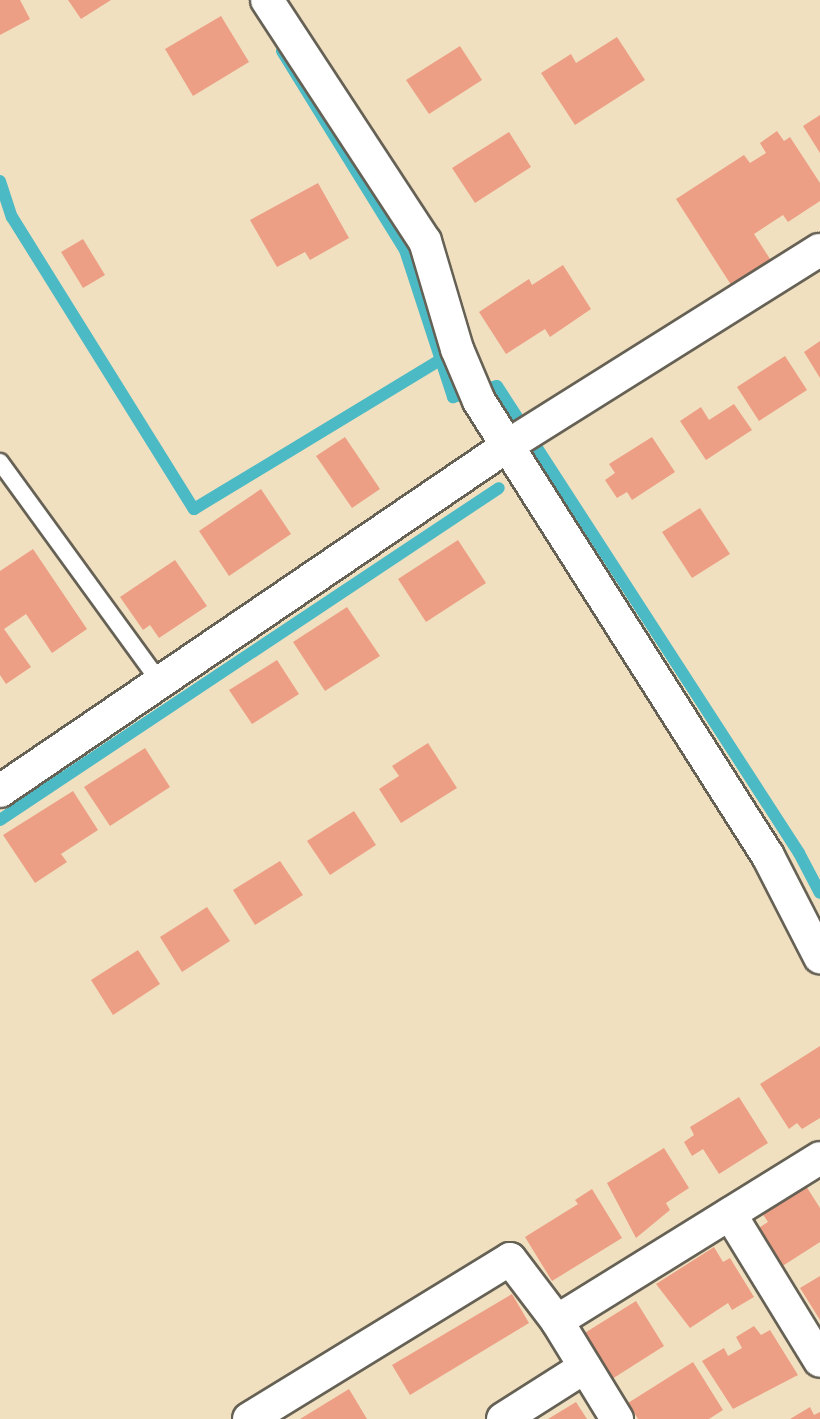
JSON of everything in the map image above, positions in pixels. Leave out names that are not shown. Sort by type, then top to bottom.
[{"type":"street","points":[[267,0],[425,241],[474,390],[768,856],[820,957]]},
{"type":"street","points":[[0,791],[507,446],[820,250]]},
{"type":"street","points":[[557,1321],[820,1158]]},
{"type":"street","points":[[730,1214],[820,1361]]},
{"type":"street","points":[[249,1419],[510,1259],[557,1321],[617,1419]]},
{"type":"street","points":[[503,1419],[585,1367]]},
{"type":"lane","points":[[0,462],[160,682]]},
{"type":"building","points":[[0,0],[20,0],[30,19],[0,35]]},
{"type":"building","points":[[68,0],[111,0],[81,19]]},
{"type":"building","points":[[221,16],[249,62],[193,96],[165,49]]},
{"type":"building","points":[[617,37],[645,80],[575,125],[541,73],[571,54],[576,63]]},
{"type":"building","points":[[460,46],[482,80],[429,114],[406,80]]},
{"type":"building","points":[[820,115],[820,153],[803,126]]},
{"type":"building","points":[[777,131],[784,141],[790,137],[820,183],[820,201],[788,222],[783,215],[754,234],[772,262],[733,288],[676,199],[744,155],[750,163],[766,153],[760,143]]},
{"type":"building","points":[[509,132],[531,167],[475,203],[452,168]]},
{"type":"building","points":[[318,183],[349,238],[310,260],[305,252],[277,267],[250,220]]},
{"type":"building","points":[[83,239],[105,275],[83,288],[61,252]]},
{"type":"building","points":[[563,265],[591,309],[550,337],[545,329],[506,354],[479,312],[529,279],[532,285]]},
{"type":"building","points":[[820,341],[820,378],[804,352]]},
{"type":"building","points":[[785,356],[807,390],[759,421],[737,387]]},
{"type":"building","points":[[734,404],[752,430],[706,460],[680,421],[701,407],[709,420]]},
{"type":"building","points":[[345,437],[380,489],[352,508],[316,456]]},
{"type":"building","points":[[652,437],[675,472],[632,500],[627,492],[617,498],[605,480],[615,473],[609,464]]},
{"type":"building","points":[[261,489],[291,534],[229,576],[199,531]]},
{"type":"building","points":[[700,508],[730,554],[692,578],[662,532]]},
{"type":"building","points":[[458,540],[486,583],[426,622],[398,579]]},
{"type":"building","points":[[33,549],[87,629],[52,653],[26,614],[4,629],[31,667],[6,684],[0,675],[0,571]]},
{"type":"building","points":[[175,560],[207,606],[159,638],[150,625],[143,630],[120,597]]},
{"type":"building","points":[[347,607],[380,656],[325,691],[293,642]]},
{"type":"building","points":[[277,660],[299,694],[252,724],[229,690]]},
{"type":"building","points":[[428,743],[457,788],[401,823],[379,789],[399,776],[392,766]]},
{"type":"building","points":[[145,748],[170,787],[110,826],[84,787]]},
{"type":"building","points":[[73,791],[98,830],[61,854],[67,862],[35,883],[3,835]]},
{"type":"building","points":[[354,811],[376,845],[330,875],[307,841]]},
{"type":"building","points":[[280,861],[303,895],[255,925],[233,890]]},
{"type":"building","points":[[207,907],[230,941],[182,972],[160,937]]},
{"type":"building","points":[[138,950],[160,984],[113,1015],[91,980]]},
{"type":"building","points":[[820,1046],[820,1118],[802,1129],[797,1123],[789,1129],[760,1084]]},
{"type":"building","points":[[739,1097],[768,1143],[719,1174],[703,1149],[692,1156],[684,1142],[694,1135],[690,1127]]},
{"type":"building","points":[[664,1148],[689,1188],[666,1203],[670,1210],[636,1238],[607,1183]]},
{"type":"building","points":[[806,1186],[820,1208],[820,1242],[781,1267],[757,1229],[768,1222],[762,1213]]},
{"type":"building","points":[[592,1189],[622,1238],[552,1281],[525,1237],[578,1204],[575,1200]]},
{"type":"building","points":[[714,1247],[723,1262],[730,1258],[754,1297],[732,1310],[728,1303],[690,1328],[656,1284]]},
{"type":"building","points":[[820,1276],[820,1320],[800,1288]]},
{"type":"building","points":[[512,1294],[529,1323],[410,1395],[392,1365]]},
{"type":"building","points":[[636,1301],[664,1346],[612,1379],[583,1334]]},
{"type":"building","points":[[754,1326],[761,1335],[770,1330],[798,1375],[733,1409],[702,1361],[724,1348],[728,1356],[742,1348],[736,1337]]},
{"type":"building","points":[[693,1362],[723,1410],[709,1419],[638,1419],[628,1403]]},
{"type":"building","points":[[349,1389],[367,1419],[300,1419]]},
{"type":"building","points":[[576,1402],[587,1419],[548,1419]]},
{"type":"building","points":[[810,1407],[814,1415],[820,1412],[820,1419],[790,1419]]},
{"type":"waterway","points":[[282,51],[405,250],[453,397],[497,386],[799,853],[820,893]]},
{"type":"waterway","points":[[0,181],[12,217],[194,509],[438,361]]},
{"type":"waterway","points":[[0,820],[499,488]]}]
